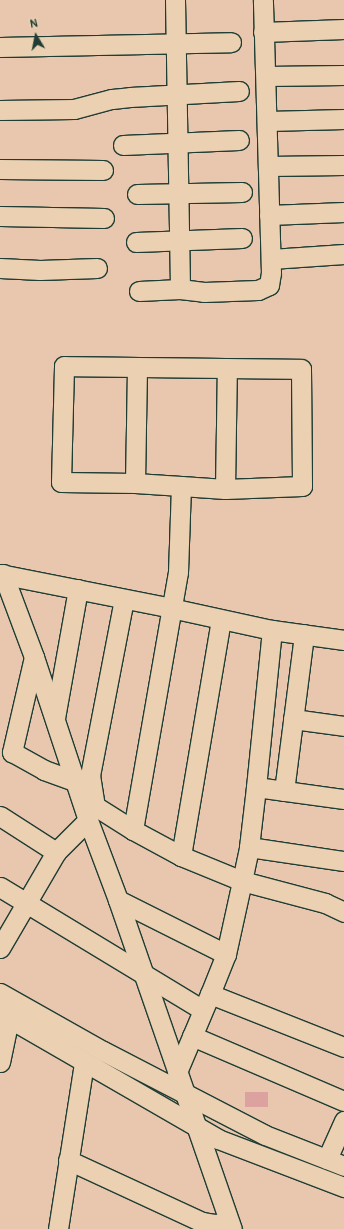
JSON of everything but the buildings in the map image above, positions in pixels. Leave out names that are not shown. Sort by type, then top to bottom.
[{"type":"street","points":[[175,0],[180,289]]},
{"type":"street","points":[[139,290],[180,289],[204,292],[258,290],[269,285],[272,273],[263,0]]},
{"type":"street","points":[[263,32],[344,29]]},
{"type":"street","points":[[0,47],[231,42]]},
{"type":"street","points":[[266,76],[344,75]]},
{"type":"street","points":[[0,110],[74,109],[112,99],[239,91]]},
{"type":"street","points":[[268,121],[344,119]]},
{"type":"street","points":[[124,145],[178,144],[239,140]]},
{"type":"street","points":[[268,166],[344,165]]},
{"type":"street","points":[[0,169],[103,170]]},
{"type":"street","points":[[137,194],[242,192]]},
{"type":"street","points":[[269,214],[344,212]]},
{"type":"street","points":[[0,216],[104,218]]},
{"type":"street","points":[[136,242],[242,238]]},
{"type":"street","points":[[271,259],[344,254]]},
{"type":"street","points":[[0,268],[40,270],[97,268]]},
{"type":"street","points":[[64,366],[137,367],[301,369],[302,486],[225,489],[135,483],[61,482],[64,366]]},
{"type":"street","points":[[135,483],[137,367]]},
{"type":"street","points":[[225,489],[227,368]]},
{"type":"street","points":[[133,830],[178,572],[181,486]]},
{"type":"street","points":[[1,579],[78,589],[272,630],[344,640]]},
{"type":"street","points":[[1,579],[34,657],[88,820],[144,973],[184,1095],[198,1128],[230,1226],[202,1222],[68,1160]]},
{"type":"street","points":[[55,720],[78,589]]},
{"type":"street","points":[[124,599],[90,775],[95,806],[133,830],[181,856],[242,881],[325,903],[344,912]]},
{"type":"street","points":[[181,856],[220,620]]},
{"type":"street","points":[[177,1072],[226,954],[242,881],[249,847],[272,630]]},
{"type":"street","points":[[284,791],[304,634]]},
{"type":"street","points":[[34,657],[6,749],[44,770],[75,781]]},
{"type":"street","points":[[293,719],[344,726]]},
{"type":"street","points":[[256,787],[344,799]]},
{"type":"street","points":[[0,816],[56,852]]},
{"type":"street","points":[[0,948],[56,852],[88,820]]},
{"type":"street","points":[[249,847],[344,861]]},
{"type":"street","points":[[0,887],[144,973],[207,1002],[344,1047]]},
{"type":"street","points":[[118,900],[226,954]]},
{"type":"street","points":[[0,993],[184,1095],[265,1135],[336,1163],[344,1121]]},
{"type":"street","points":[[0,1062],[5,1016],[218,1139],[344,1187]]},
{"type":"street","points":[[192,1036],[344,1101]]},
{"type":"street","points":[[58,1229],[84,1063]]}]
